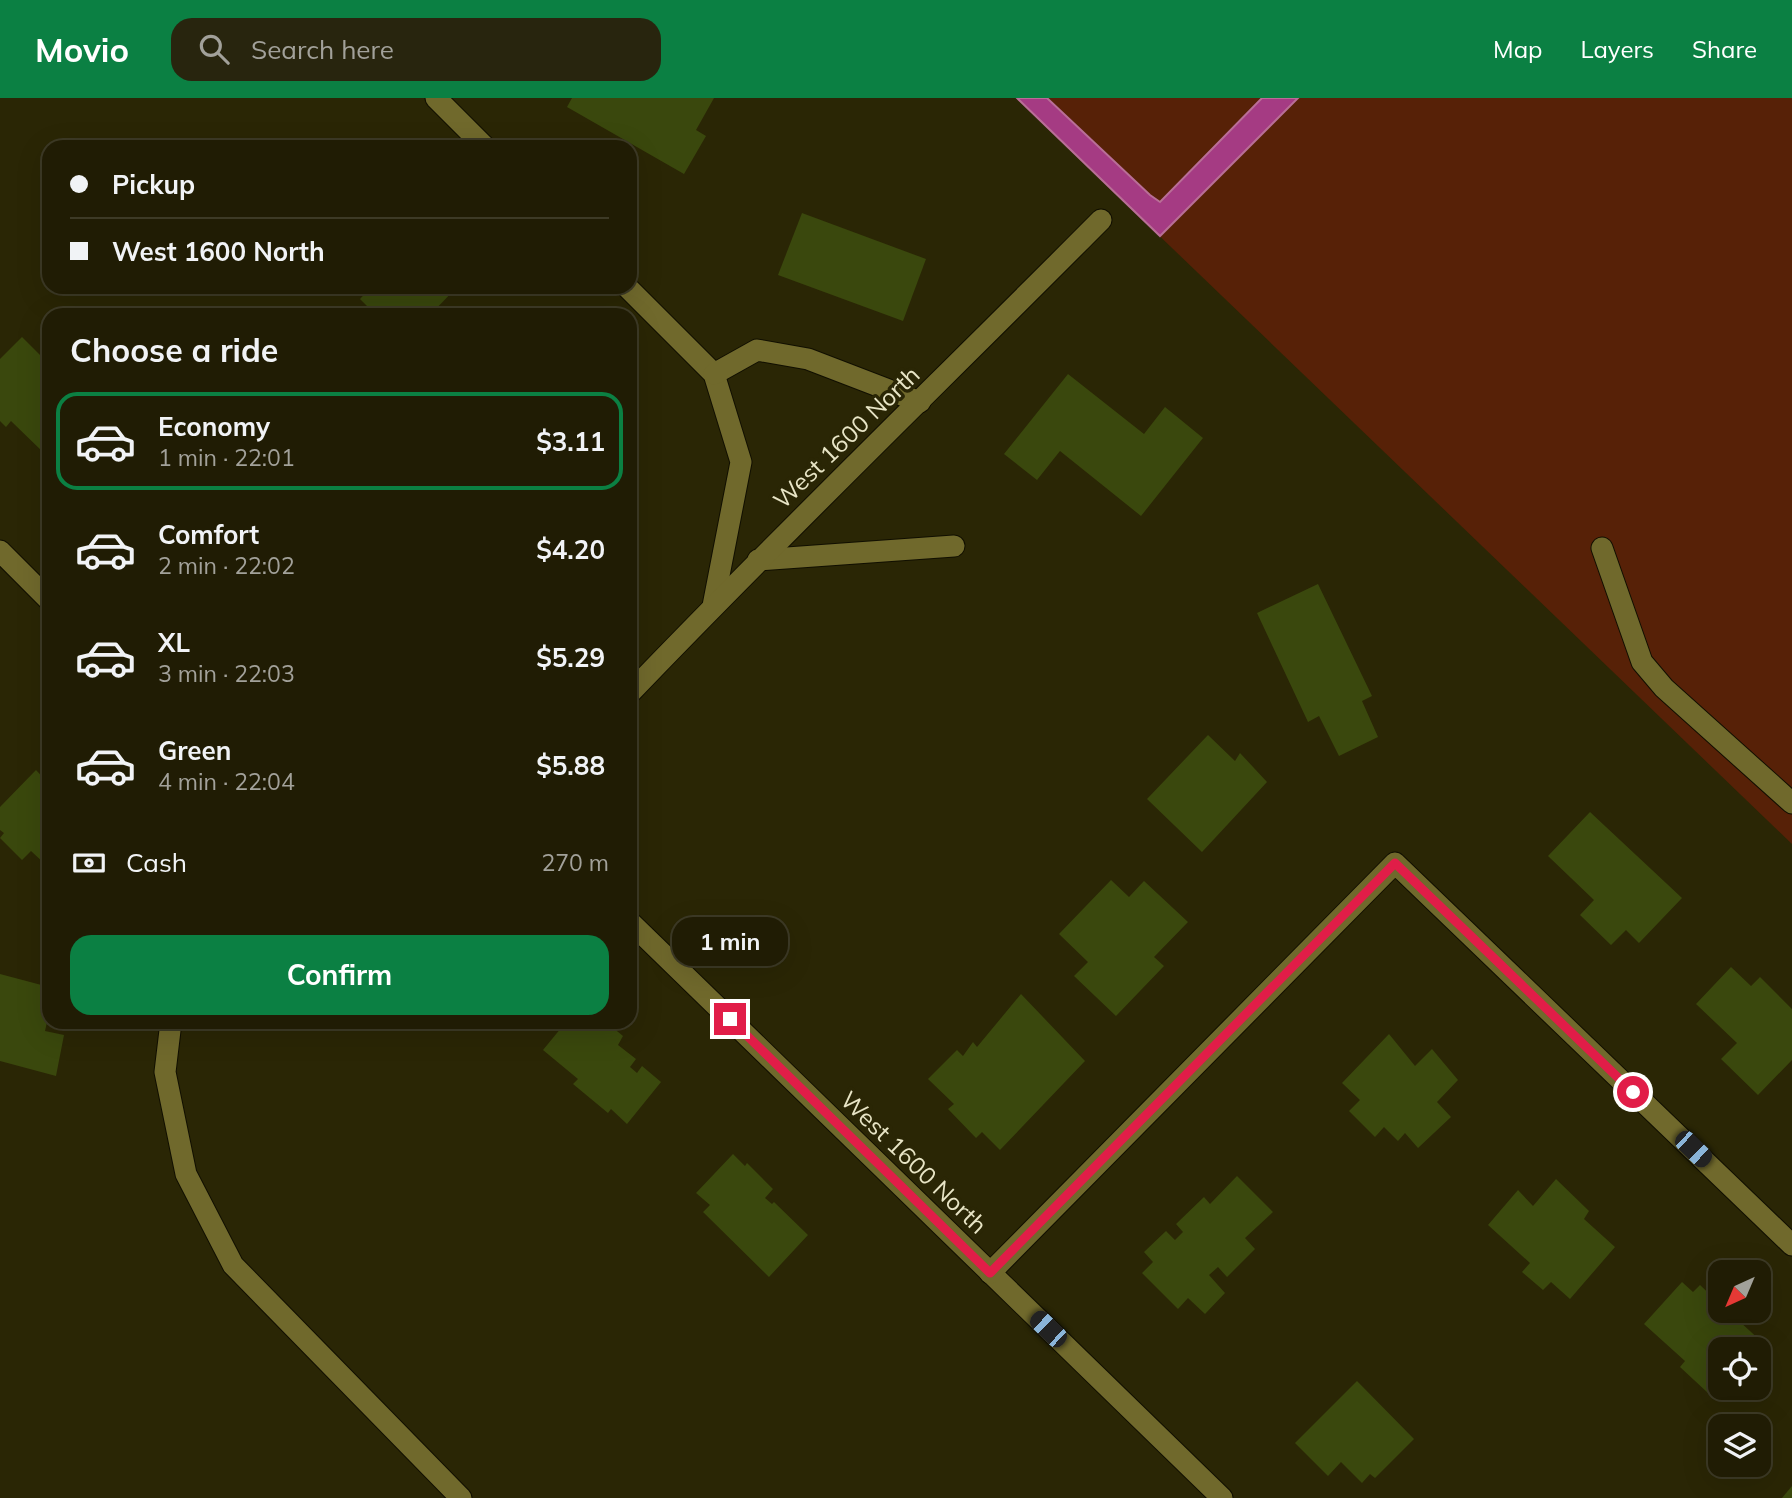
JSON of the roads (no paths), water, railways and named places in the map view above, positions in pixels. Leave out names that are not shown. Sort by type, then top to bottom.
[{"type":"street","points":[[436,98],[478,140]]},
{"type":"street","name":"West 1600 North","points":[[637,686],[713,606],[1101,220]]},
{"type":"street","points":[[634,294],[715,374],[741,462],[713,606]]},
{"type":"street","points":[[715,374],[757,350],[808,359],[920,402]]},
{"type":"street","points":[[758,561],[954,547]]},
{"type":"street","points":[[1602,548],[1642,662],[1664,688],[1792,803]]},
{"type":"street","points":[[0,551],[42,593]]},
{"type":"street","points":[[990,1273],[1395,863],[1792,1245]]},
{"type":"street","name":"West 1600 North","points":[[637,929],[1222,1498]]},
{"type":"street","points":[[170,1029],[165,1072],[186,1174],[233,1265],[461,1498]]}]
